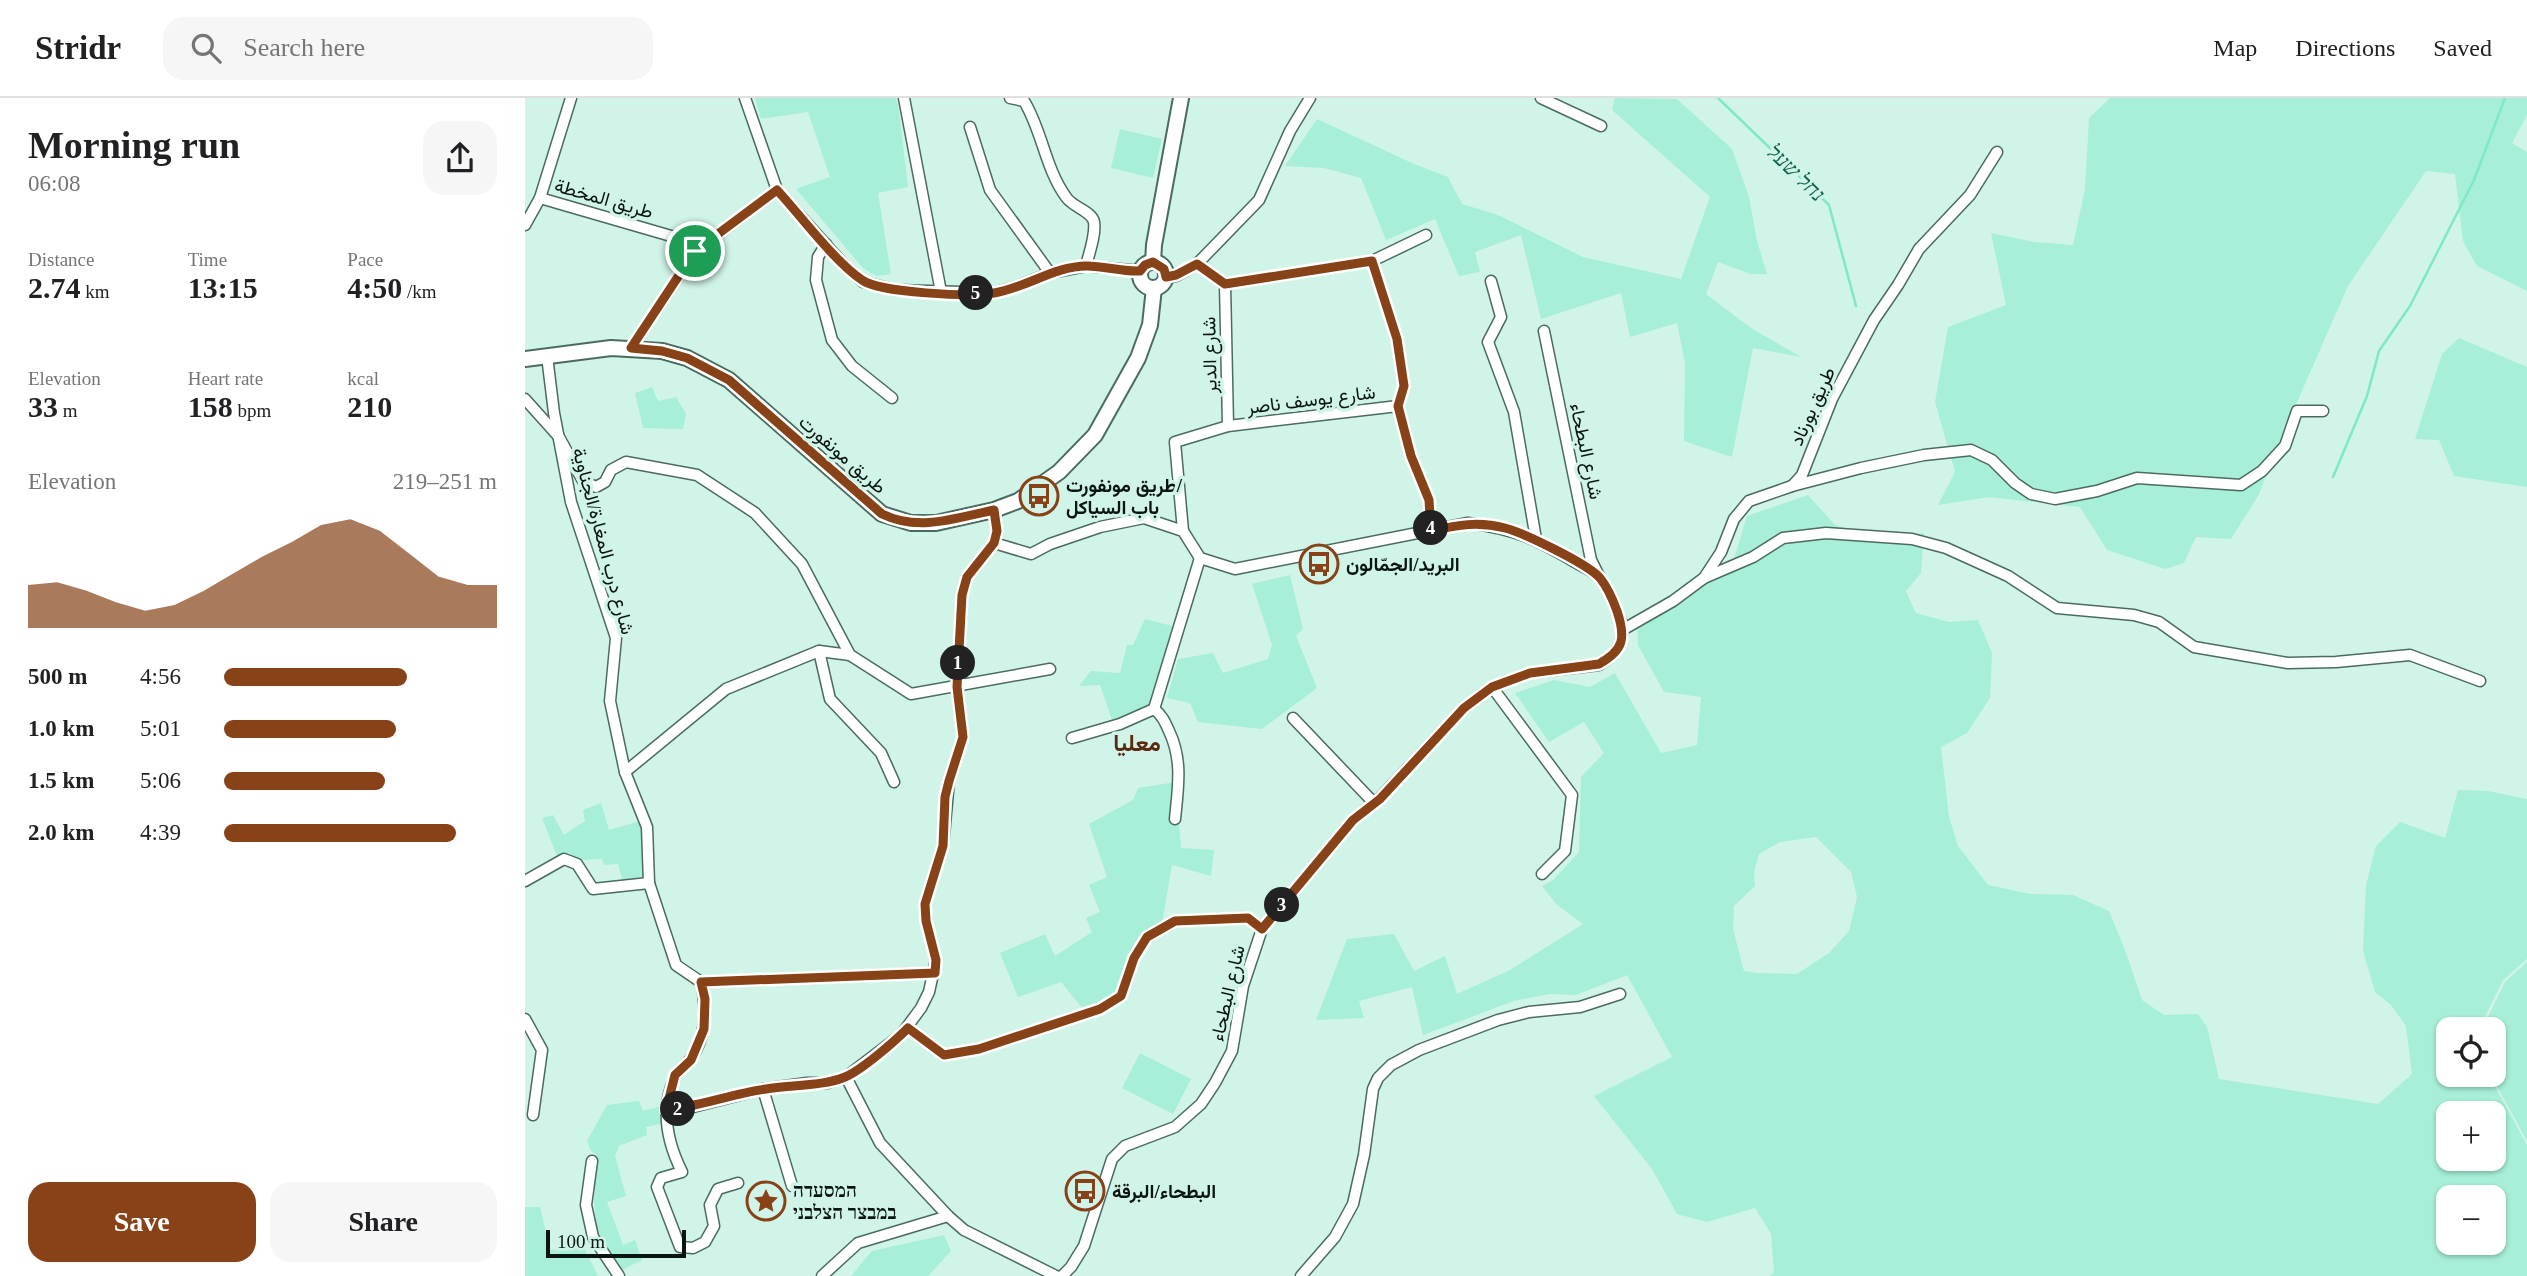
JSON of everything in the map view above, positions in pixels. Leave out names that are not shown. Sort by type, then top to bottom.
[{"type":"main road","points":[[1153,262],[1173,132],[1181,98]]},
{"type":"main road","points":[[1153,262],[1164,269],[1166,277],[1162,285],[1154,288],[1143,284],[1140,271],[1153,262]]},
{"type":"main road","name":"طريق مونفورت","points":[[525,359],[611,348],[662,351],[687,358],[729,380],[882,514],[911,523],[936,523],[994,510],[1018,501],[1059,472],[1083,450],[1095,435],[1138,358],[1150,325],[1154,288]]},
{"type":"street","points":[[527,220],[540,198],[571,98]]},
{"type":"street","points":[[745,98],[777,190],[846,267],[863,282],[896,289],[994,293],[1050,273],[1086,266],[1140,271]]},
{"type":"street","points":[[904,98],[941,292]]},
{"type":"street","points":[[1010,98],[1024,101],[1031,111],[1047,160],[1066,198],[1092,216],[1095,225],[1086,266]]},
{"type":"street","points":[[1166,277],[1197,264],[1259,200],[1290,131],[1310,98]]},
{"type":"street","points":[[1541,98],[1601,127]]},
{"type":"street","points":[[970,127],[990,191],[1050,273]]},
{"type":"street","name":"طريق بورناد","points":[[1792,486],[1802,475],[1832,399],[1874,320],[1919,249],[1970,195],[1997,152]]},
{"type":"street","points":[[631,348],[695,251],[777,190]]},
{"type":"street","name":"طريق المخطة","points":[[540,198],[678,238],[695,251]]},
{"type":"street","points":[[1197,264],[1225,284],[1372,261],[1426,235]]},
{"type":"street","points":[[826,244],[818,257],[817,280],[832,340],[852,366],[892,398]]},
{"type":"street","name":"شارع يوسف ناصر","points":[[1372,261],[1397,339],[1404,386],[1398,406],[1411,456],[1429,500],[1431,531]]},
{"type":"street","points":[[1491,281],[1501,317],[1488,342],[1514,412],[1536,539]]},
{"type":"street","name":"شارع الدير","points":[[1225,284],[1228,426]]},
{"type":"street","name":"شارع البطحاء","points":[[1059,1276],[1071,1267],[1083,1246],[1112,1159],[1125,1146],[1175,1127],[1201,1104],[1215,1083],[1232,1051],[1243,986],[1262,929],[1353,820],[1374,803],[1464,708],[1492,687],[1530,673],[1599,664],[1609,659],[1619,648],[1623,629],[1613,598],[1591,559],[1544,331]]},
{"type":"street","name":"شارع درب المغارة/الجناوية","points":[[547,356],[571,502],[616,638],[610,701],[625,772],[647,827],[649,883],[675,965],[701,982]]},
{"type":"street","points":[[525,399],[559,437],[583,481],[596,487],[605,482],[611,470],[626,462],[646,464],[697,475],[755,513],[802,564],[850,655]]},
{"type":"street","name":"شارع يوسف ناصر","points":[[1183,531],[1175,442],[1228,426],[1398,406]]},
{"type":"street","points":[[1704,578],[1721,552],[1734,519],[1749,500],[1792,486],[1924,455],[1972,450],[1992,460],[2015,483],[2031,494],[2055,499],[2097,491],[2137,478],[2241,485],[2262,471],[2285,446],[2297,411],[2323,411]]},
{"type":"street","points":[[666,1110],[689,1108],[762,1089],[827,1083],[846,1077],[908,1028],[929,992],[936,960],[926,921],[925,904],[943,846],[945,797],[963,737],[957,687],[962,595],[967,577],[994,543],[997,531],[994,510]]},
{"type":"street","points":[[994,543],[1031,554],[1050,544],[1100,527],[1144,518],[1183,531],[1200,558],[1235,569],[1468,523],[1504,528],[1536,539],[1599,576]]},
{"type":"street","points":[[1623,629],[1673,601],[1704,578],[1753,557],[1783,538],[1826,533],[1912,539],[1946,548],[2008,576],[2057,608],[2134,615],[2159,622],[2194,648],[2288,663],[2336,662],[2410,655],[2480,681]]},
{"type":"street","points":[[1072,738],[1120,724],[1154,709],[1200,558]]},
{"type":"street","points":[[820,651],[830,699],[881,753],[894,782]]},
{"type":"street","points":[[625,772],[726,689],[820,651],[850,655],[911,694],[1050,669]]},
{"type":"street","points":[[1492,687],[1572,795],[1565,851],[1542,874]]},
{"type":"street","points":[[1154,709],[1161,714],[1177,748],[1179,769],[1175,819]]},
{"type":"street","points":[[1293,718],[1374,803]]},
{"type":"street","points":[[525,881],[564,859],[577,864],[593,889],[649,883]]},
{"type":"street","points":[[908,1028],[944,1055],[979,1049],[1100,1009],[1121,996],[1134,958],[1147,937],[1175,921],[1248,918],[1262,929]]},
{"type":"street","points":[[739,1183],[718,1189],[710,1205],[714,1226],[705,1242],[694,1248],[680,1247],[657,1187],[661,1178],[682,1172],[671,1148],[666,1110],[675,1075],[691,1060],[704,1029],[705,999],[701,982],[935,973]]},
{"type":"street","points":[[1301,1276],[1335,1237],[1353,1203],[1364,1155],[1373,1089],[1378,1078],[1391,1065],[1419,1050],[1498,1020],[1529,1012],[1580,1007],[1620,994]]},
{"type":"street","points":[[525,1019],[542,1050],[533,1115]]},
{"type":"street","points":[[846,1077],[880,1143],[948,1216],[964,1230],[1059,1276]]},
{"type":"street","points":[[762,1089],[792,1186]]},
{"type":"street","points":[[592,1161],[586,1205],[593,1237],[619,1276]]},
{"type":"street","points":[[822,1276],[858,1242],[948,1216]]},
{"type":"green space","points":[[755,98],[896,98],[908,187],[878,193],[891,274],[877,276],[863,268],[796,189],[830,177],[808,112],[761,119]]},
{"type":"green space","points":[[1615,98],[1677,99],[1732,149],[1749,197],[1757,241],[1767,274],[1750,274],[1718,262],[1706,294],[1751,328],[1801,357],[1753,348],[1732,457],[1684,441],[1685,363],[1677,323],[1630,337],[1621,293],[1541,319],[1521,235],[1475,252],[1480,272],[1459,276],[1435,219],[1386,240],[1361,178],[1324,168],[1285,166],[1317,119],[1448,177],[1462,204],[1498,215],[1583,257],[1681,279],[1710,197],[1612,110]]},
{"type":"green space","points":[[2110,98],[2527,98],[2527,115],[2512,143],[2527,152],[2527,291],[2477,266],[2463,241],[2455,174],[2426,171],[2348,286],[2259,494],[2231,539],[2196,537],[2184,563],[2165,569],[2107,550],[2080,507],[1989,497],[1938,505],[1955,472],[1935,402],[1948,327],[2006,305],[1991,233],[2034,242],[2073,245],[2085,189],[2089,118]]},
{"type":"green space","points":[[1120,129],[1162,139],[1153,178],[1111,168]]},
{"type":"green space","points":[[2459,338],[2527,367],[2527,487],[2454,476],[2439,440],[2415,439],[2442,354]]},
{"type":"green space","points":[[652,387],[658,401],[676,397],[686,414],[683,429],[643,428],[635,393]]},
{"type":"green space","points":[[1808,495],[1834,524],[1871,539],[1924,533],[1921,573],[1906,591],[1916,613],[1949,622],[1978,620],[1992,653],[1990,698],[1967,733],[1941,747],[1949,817],[1958,846],[1988,885],[2030,894],[2073,895],[2109,911],[2142,1000],[2164,1015],[2198,1014],[2207,1027],[2219,1079],[2378,1104],[2412,1074],[2406,1026],[2391,1005],[2375,992],[2363,951],[2366,885],[2376,846],[2400,822],[2445,838],[2458,790],[2488,791],[2527,799],[2527,959],[2503,980],[2485,1017],[2436,1017],[2436,1087],[2496,1087],[2503,1101],[2436,1101],[2436,1171],[2506,1171],[2506,1106],[2527,1145],[2527,1276],[1769,1276],[1774,1272],[1771,1234],[1755,1208],[1707,1222],[1677,1214],[1652,1169],[1594,1096],[1672,1057],[1627,975],[1576,995],[1550,994],[1514,1001],[1423,1035],[1412,987],[1359,1001],[1364,1018],[1316,1020],[1347,939],[1394,934],[1414,971],[1445,956],[1457,994],[1510,970],[1583,924],[1556,904],[1542,886],[1553,880],[1579,852],[1581,777],[1604,753],[1584,722],[1549,742],[1515,693],[1554,680],[1590,687],[1615,673],[1661,753],[1697,745],[1701,697],[1664,692],[1638,645],[1637,623],[1733,562],[1747,516]],"holes":[[[1816,837],[1851,872],[1857,897],[1849,931],[1829,953],[1797,974],[1744,971],[1733,929],[1734,906],[1755,886],[1754,872],[1759,854],[1780,842]]]},
{"type":"green space","points":[[1290,575],[1303,629],[1296,636],[1317,688],[1262,729],[1198,722],[1190,703],[1167,698],[1178,659],[1213,653],[1223,673],[1268,659],[1272,645],[1252,584]]},
{"type":"green space","points":[[1145,619],[1176,627],[1152,704],[1141,712],[1112,720],[1100,685],[1079,686],[1091,671],[1120,673],[1127,645],[1133,645]]},
{"type":"green space","points":[[1176,782],[1181,848],[1214,850],[1211,876],[1172,865],[1162,923],[1149,932],[1134,949],[1117,988],[1106,1000],[1083,1009],[1061,982],[1018,997],[1000,953],[1045,934],[1055,956],[1092,932],[1086,918],[1100,912],[1089,885],[1107,877],[1089,824],[1133,800],[1138,788]]},
{"type":"green space","points":[[601,803],[609,830],[640,821],[647,875],[623,882],[618,864],[604,865],[602,859],[582,860],[569,853],[557,856],[542,818],[553,815],[564,835],[585,821],[583,810]]},
{"type":"green space","points":[[2527,962],[2527,1141],[2498,1087],[2506,1087],[2506,1017],[2488,1017],[2505,982]]},
{"type":"green space","points":[[1140,1053],[1191,1079],[1173,1114],[1122,1088]]},
{"type":"green space","points":[[639,1101],[643,1111],[662,1106],[664,1123],[646,1127],[647,1135],[619,1146],[615,1156],[626,1196],[607,1202],[623,1245],[635,1240],[642,1260],[622,1270],[597,1234],[594,1200],[597,1155],[591,1151],[587,1141],[607,1105]]},
{"type":"green space","points":[[525,1207],[540,1207],[550,1250],[584,1248],[598,1276],[525,1276]]},
{"type":"green space","points":[[944,1235],[951,1251],[928,1276],[851,1276],[872,1251]]},
{"type":"waterway","name":"נחל שעל","points":[[1718,98],[1829,205],[1856,306]]},
{"type":"waterway","points":[[2333,477],[2367,396],[2379,351],[2410,306],[2474,180],[2505,98]]},
{"type":"place","name":"طريق مونفورت/ باب السياكل","points":[[1039,496]]},
{"type":"place","name":"البريد/الجمّالون","points":[[1319,564]]},
{"type":"place","name":"البطحاء/البرقة","points":[[1085,1191]]},
{"type":"place","name":"המסעדה במבצר הצלבני","points":[[766,1201]]},
{"type":"district","name":"معليا","points":[[1137,743]]},
{"type":"route","points":[[777,190],[846,267],[863,282],[896,289],[994,293],[1050,273],[1086,266],[1140,271],[1153,262],[1161,265],[1166,277],[1197,264],[1225,284],[1372,261],[1397,339],[1404,386],[1398,406],[1411,456],[1429,500],[1431,531],[1468,523],[1504,528],[1536,539],[1599,576],[1613,598],[1623,629],[1622,642],[1609,659],[1599,664],[1530,673],[1492,687],[1464,708],[1380,799],[1353,820],[1262,929],[1248,918],[1175,921],[1147,937],[1134,958],[1121,996],[1100,1009],[979,1049],[944,1055],[908,1028],[846,1077],[827,1083],[762,1089],[689,1108],[666,1110],[675,1075],[691,1060],[704,1029],[705,999],[701,982],[935,973],[936,960],[926,921],[925,904],[943,846],[945,797],[963,737],[957,687],[962,595],[967,577],[994,543],[997,531],[994,510],[936,523],[911,523],[882,514],[729,380],[687,358],[662,351],[631,348],[695,251],[777,190]]}]
